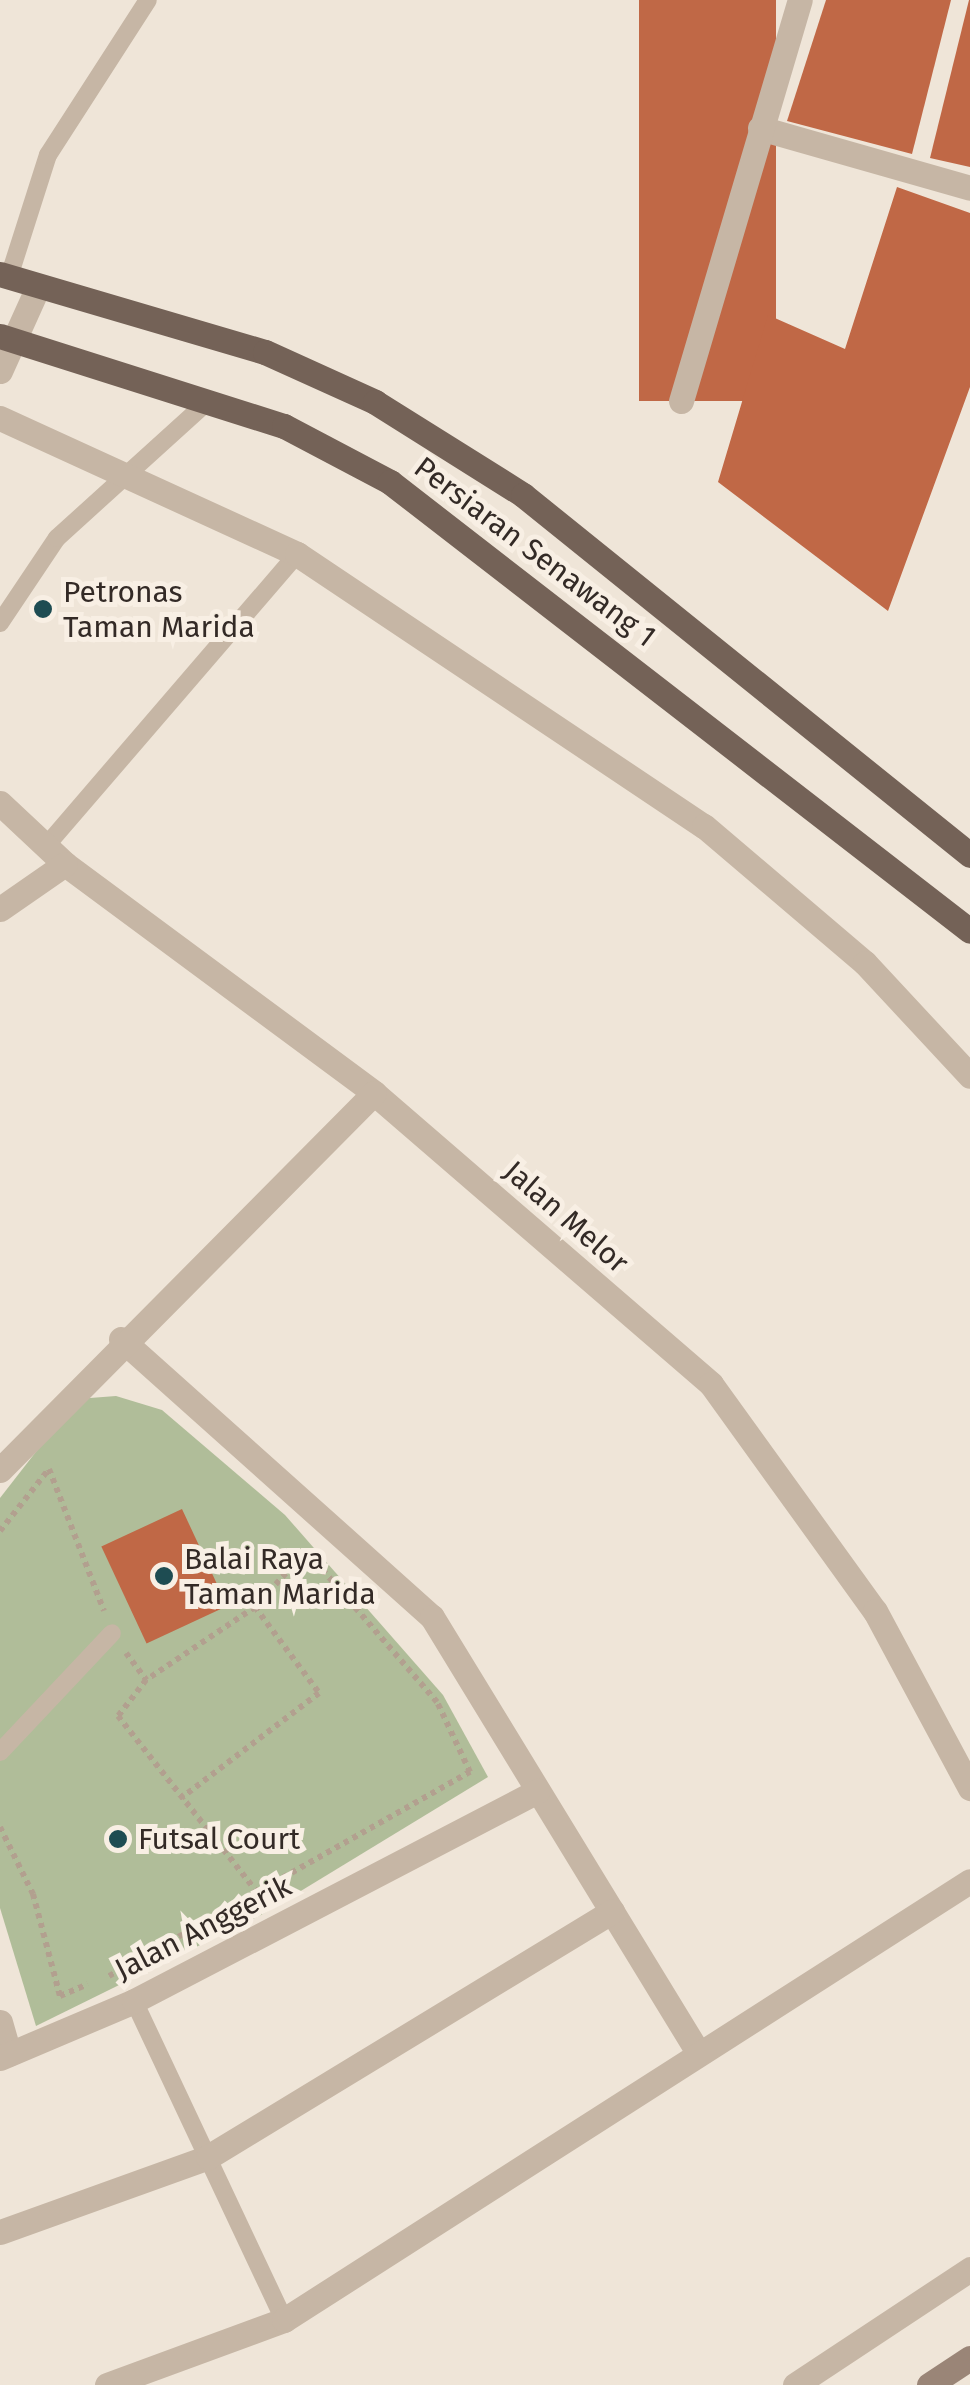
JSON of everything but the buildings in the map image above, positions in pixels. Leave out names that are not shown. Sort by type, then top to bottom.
[{"type":"main road","name":"Persiaran Senawang 1","points":[[4,276],[265,352],[375,402],[523,495],[970,855]]},
{"type":"main road","name":"Persiaran Senawang 1","points":[[10,339],[284,426],[390,482],[970,931]]},
{"type":"street","points":[[680,401],[800,0]]},
{"type":"street","points":[[760,128],[970,188]]},
{"type":"street","points":[[0,371],[10,339],[38,286]]},
{"type":"street","points":[[0,418],[297,554],[704,826],[864,963],[970,1076]]},
{"type":"street","name":"Jalan Melor","points":[[0,803],[55,855],[374,1093],[711,1384],[875,1611],[970,1788]]},
{"type":"street","points":[[0,908],[55,855]]},
{"type":"street","points":[[0,1470],[121,1339],[374,1093]]},
{"type":"street","points":[[121,1339],[432,1617],[696,2049]]},
{"type":"street","name":"Jalan Anggerik","points":[[4,2056],[134,2001],[538,1791]]},
{"type":"street","points":[[107,2385],[284,2320],[696,2049],[970,1880]]},
{"type":"street","points":[[0,2232],[208,2156],[612,1912]]},
{"type":"street","points":[[0,2022],[4,2056]]},
{"type":"street","points":[[795,2385],[970,2270]]},
{"type":"street","points":[[930,2385],[970,2358]]},
{"type":"lane","points":[[4,276],[48,154],[144,20],[148,0]]},
{"type":"lane","points":[[0,623],[57,538],[130,480],[209,400]]},
{"type":"lane","points":[[55,855],[297,554]]},
{"type":"lane","points":[[0,1752],[112,1633]]},
{"type":"lane","points":[[134,2001],[284,2320]]},
{"type":"path","points":[[0,1531],[48,1469],[112,1633]]},
{"type":"path","points":[[0,1828],[33,1894],[60,1996],[258,1894],[470,1772],[436,1702],[306,1551],[254,1607],[146,1680],[118,1716],[258,1894]]},
{"type":"path","points":[[180,1798],[319,1693],[254,1607]]},
{"type":"green space","points":[[116,1396],[162,1410],[285,1515],[443,1695],[488,1777],[263,1914],[36,2026],[0,1908],[0,1498],[77,1399]]},
{"type":"place","name":"Petronas Taman Marida","points":[[43,609]]},
{"type":"place","name":"Balai Raya Taman Marida","points":[[164,1576]]},
{"type":"place","name":"Futsal Court","points":[[118,1839]]}]
